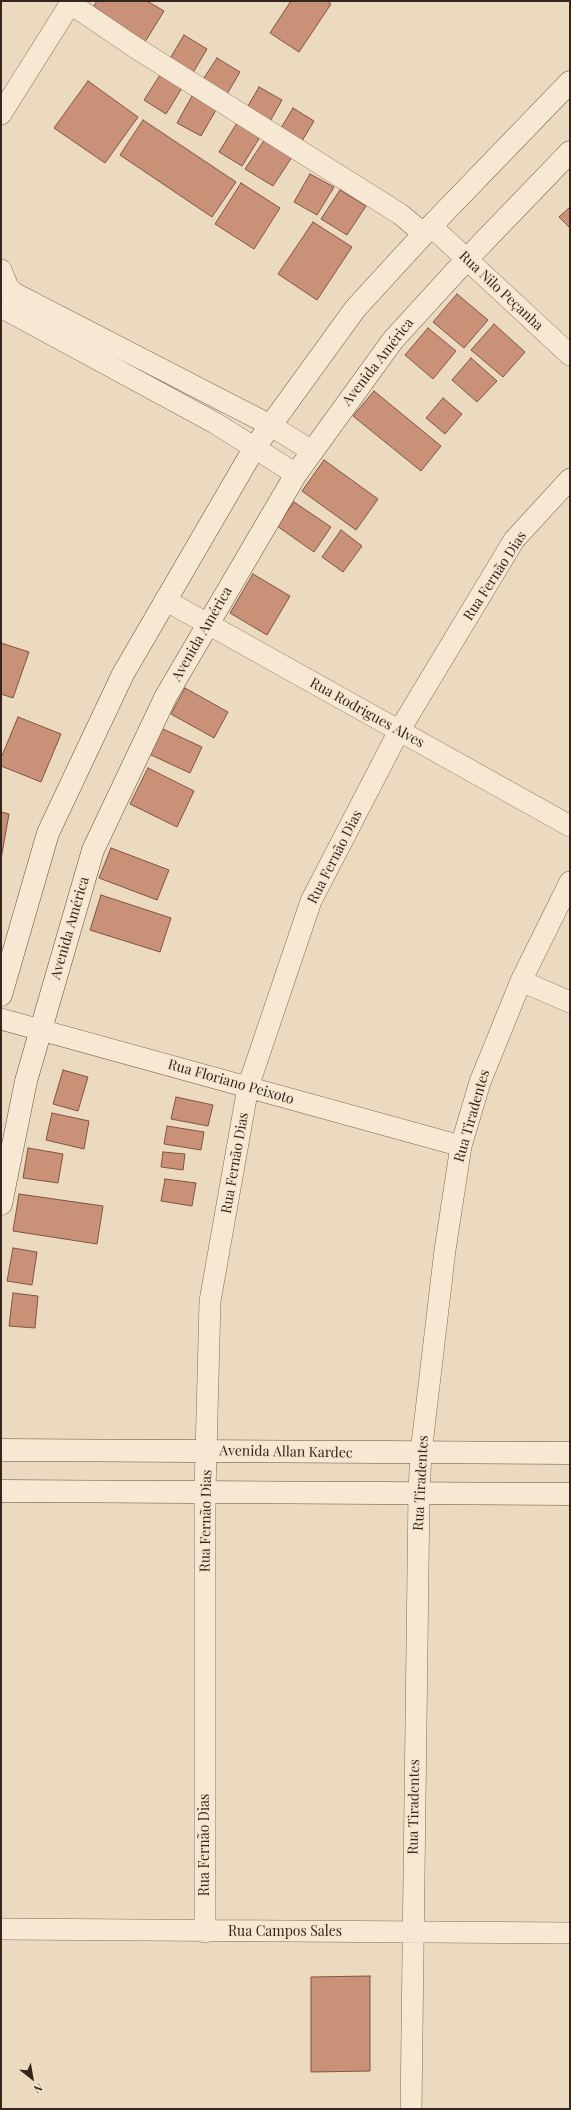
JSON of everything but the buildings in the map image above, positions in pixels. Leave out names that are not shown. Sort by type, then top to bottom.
[{"type":"main road","points":[[1,995],[48,833],[123,674],[255,447],[355,309],[428,230],[570,82]]},
{"type":"main road","name":"Avenida América","points":[[1,1204],[26,1081],[93,850],[166,696],[296,474],[393,340],[466,259],[570,152]]},
{"type":"main road","name":"Avenida Allan Kardec","points":[[1,1450],[570,1453]]},
{"type":"main road","points":[[1,1490],[570,1494]]},
{"type":"street","points":[[1,114],[72,2]]},
{"type":"street","name":"Rua Nilo Peçanha","points":[[72,2],[136,48],[400,214],[428,230],[466,259],[570,356]]},
{"type":"street","points":[[1,270],[8,287],[20,296],[270,426],[312,451]]},
{"type":"street","points":[[1,307],[215,423],[296,474]]},
{"type":"street","name":"Rua Fernão Dias","points":[[205,1932],[205,1492],[210,1301],[248,1086],[311,901],[399,731],[514,540],[570,479]]},
{"type":"street","name":"Rua Rodrigues Alves","points":[[165,600],[570,826]]},
{"type":"street","name":"Rua Tiradentes","points":[[411,2109],[412,1933],[419,1492],[421,1453],[445,1250],[461,1146],[480,1082],[521,981],[570,882]]},
{"type":"street","points":[[521,981],[570,1002]]},
{"type":"street","name":"Rua Floriano Peixoto","points":[[1,1019],[461,1146]]},
{"type":"street","name":"Rua Campos Sales","points":[[1,1930],[570,1933]]}]
